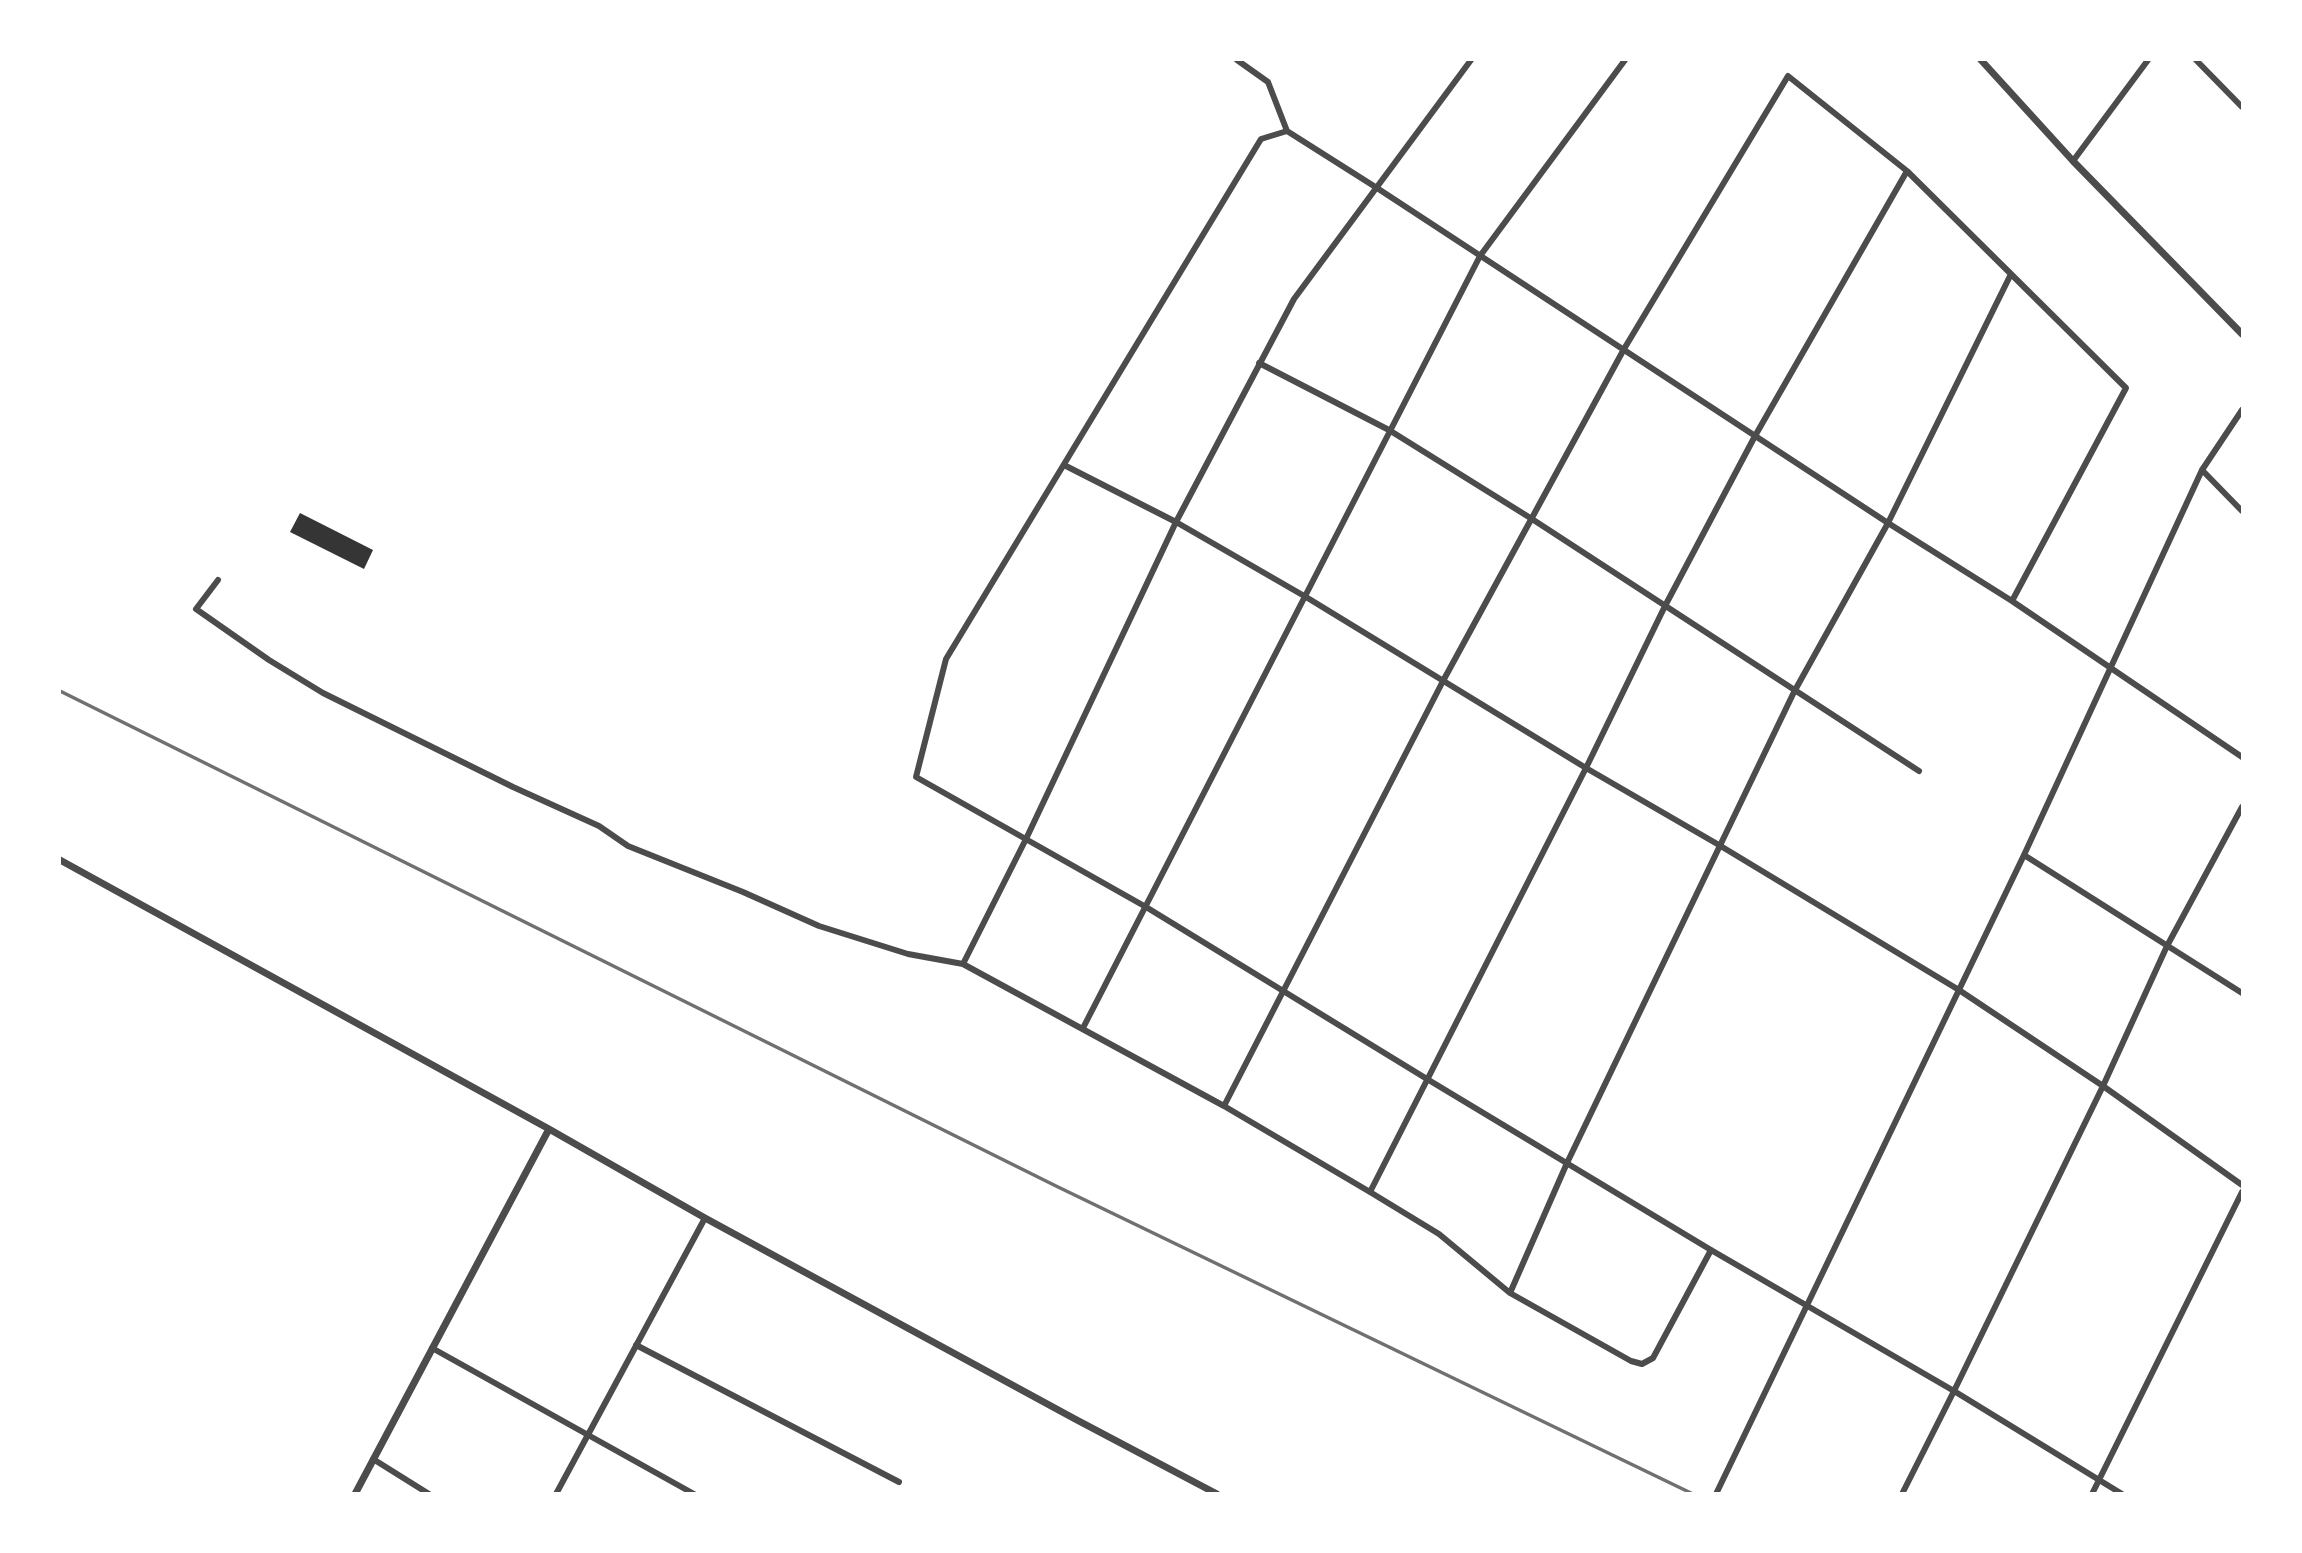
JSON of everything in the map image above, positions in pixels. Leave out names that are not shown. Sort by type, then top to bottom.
[{"type":"street","points":[[1237,60],[1268,82],[1287,131],[2012,601],[2242,757]]},
{"type":"street","points":[[963,964],[1026,839],[1176,522],[1294,299],[1471,60]]},
{"type":"street","points":[[1083,1028],[1480,256],[1625,60]]},
{"type":"street","points":[[1981,60],[2073,161],[2242,334]]},
{"type":"street","points":[[2073,161],[2148,60]]},
{"type":"street","points":[[2196,60],[2242,107]]},
{"type":"street","points":[[1224,1106],[1443,681],[1624,349],[1788,76],[1907,171],[2126,388],[2012,601]]},
{"type":"street","points":[[1287,131],[1261,139],[946,659],[916,778],[1146,907],[1711,1250],[1954,1391],[2122,1493]]},
{"type":"street","points":[[1370,1192],[1586,768],[1665,606],[1755,436],[1907,171]]},
{"type":"street","points":[[1510,1293],[1567,1163],[1794,692],[1888,523],[2011,274]]},
{"type":"street","points":[[1259,363],[1389,430],[1532,519],[1919,771]]},
{"type":"street","points":[[1716,1493],[2024,855],[2202,470],[2242,410]]},
{"type":"street","points":[[1064,465],[1176,522],[1306,597],[1586,768],[1959,990],[2103,1086],[2242,1185]]},
{"type":"street","points":[[2202,470],[2242,511]]},
{"type":"street","points":[[218,580],[196,609],[323,693],[513,787],[599,826],[628,846],[819,926],[908,954],[963,964],[1224,1106],[1370,1192],[1439,1234],[1510,1293],[1631,1361],[1642,1364],[1653,1358],[1711,1250]]},
{"type":"street","points":[[1902,1493],[2103,1086],[2167,946],[2242,807]]},
{"type":"street","points":[[2024,855],[2242,993]]},
{"type":"street","points":[[60,860],[549,1129],[705,1218],[1217,1493]]},
{"type":"street","points":[[355,1493],[549,1129]]},
{"type":"street","points":[[2092,1493],[2242,1192]]},
{"type":"street","points":[[556,1493],[705,1218]]},
{"type":"street","points":[[636,1345],[899,1482]]},
{"type":"street","points":[[432,1348],[694,1493]]},
{"type":"street","points":[[373,1459],[429,1493]]},
{"type":"building","points":[[300,513],[373,550],[364,569],[290,532]]},
{"type":"railway","points":[[60,691],[1056,1186],[1693,1494]]}]
